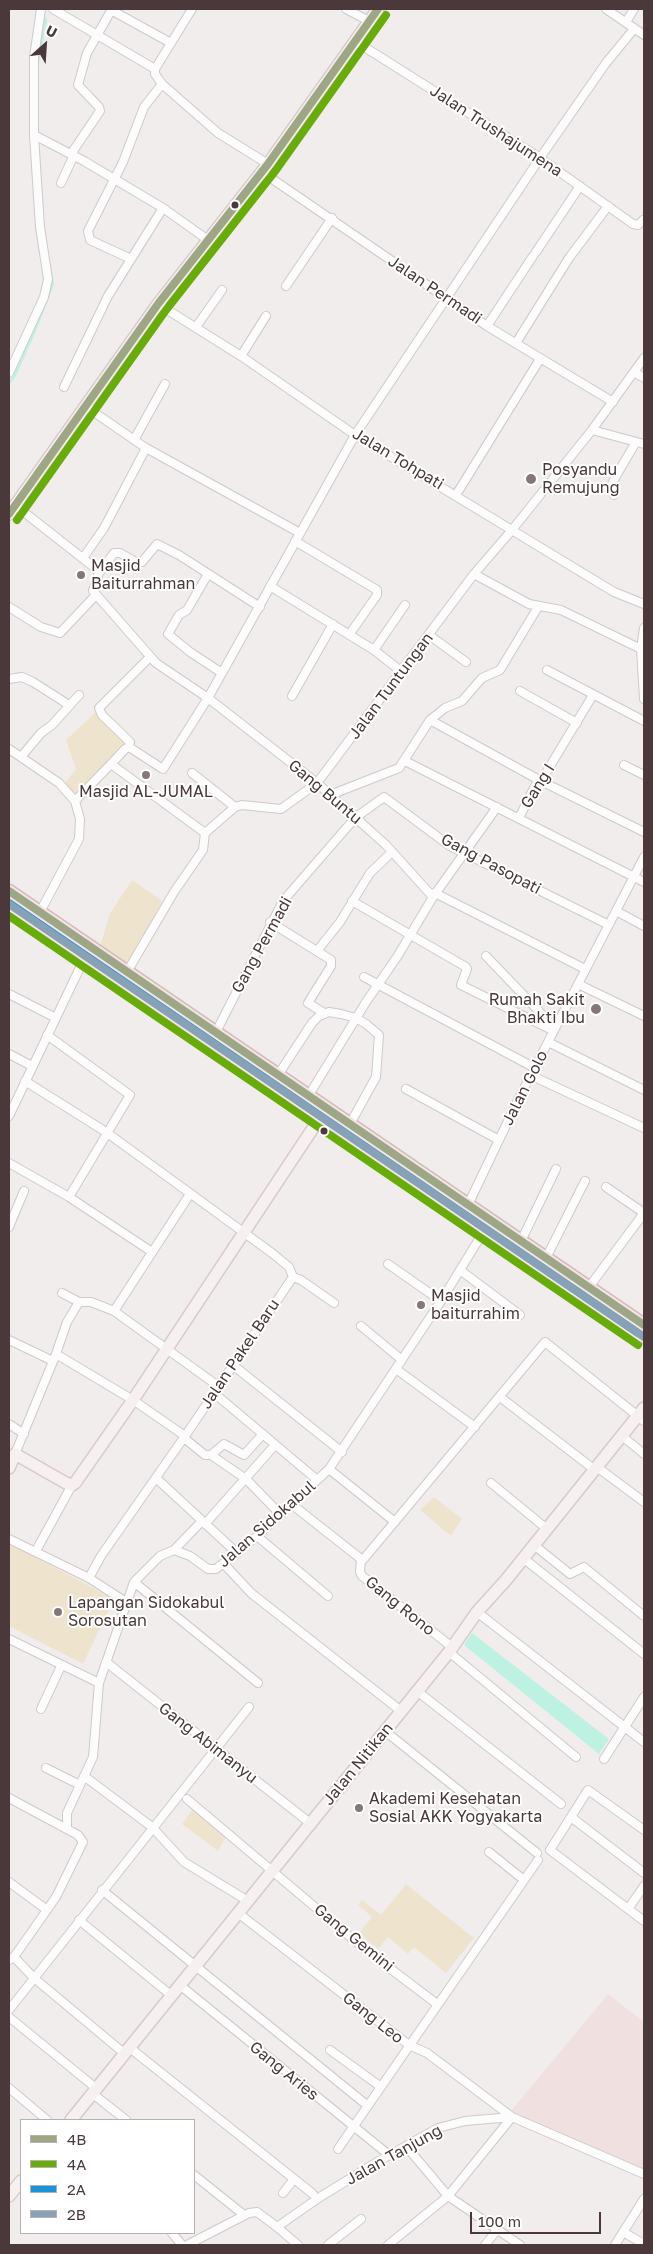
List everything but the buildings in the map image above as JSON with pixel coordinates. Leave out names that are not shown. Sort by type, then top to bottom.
[{"type":"main road","points":[[9,891],[40,912],[88,951],[488,1224],[644,1336]]},
{"type":"main road","points":[[9,904],[127,972],[309,1095],[324,1112],[350,1124],[466,1209]]},
{"type":"main road","points":[[488,1224],[521,1240],[644,1325]]},
{"type":"street","points":[[9,373],[44,297],[48,279],[40,227],[34,135],[34,58],[41,9]]},
{"type":"street","points":[[54,9],[155,68]]},
{"type":"street","points":[[61,183],[72,155],[100,111],[99,106],[78,85],[85,60],[97,33],[112,9],[171,43]]},
{"type":"street","points":[[131,259],[88,238],[88,231],[112,178],[123,162],[144,107],[162,84],[155,74],[155,68],[192,9]]},
{"type":"street","points":[[346,9],[369,21]]},
{"type":"street","points":[[99,573],[83,558],[12,510],[158,304],[265,168],[378,9]]},
{"type":"street","points":[[606,9],[644,35]]},
{"type":"street","points":[[626,22],[634,9]]},
{"type":"street","points":[[129,747],[163,769],[208,698],[355,434],[540,158],[606,63],[634,29]]},
{"type":"street","name":"Jalan Trushajumena","points":[[355,41],[540,158],[635,224],[640,224],[644,219]]},
{"type":"street","name":"Jalan Permadi","points":[[162,84],[218,134],[332,218],[487,326],[613,402]]},
{"type":"street","points":[[34,135],[163,208],[208,240]]},
{"type":"street","points":[[487,326],[580,186]]},
{"type":"street","points":[[516,344],[564,265],[608,206]]},
{"type":"street","points":[[64,386],[100,312],[163,208]]},
{"type":"street","points":[[286,286],[332,218]]},
{"type":"street","points":[[196,327],[222,290]]},
{"type":"street","name":"Jalan Tohpati","points":[[158,304],[241,356],[355,434],[614,592],[644,604]]},
{"type":"street","points":[[241,356],[266,316]]},
{"type":"street","points":[[456,495],[540,358]]},
{"type":"street","name":"Jalan Tuntungan","points":[[235,807],[242,805],[282,809],[317,783],[474,574],[512,530],[592,430],[644,358]]},
{"type":"street","points":[[634,372],[644,378]]},
{"type":"street","points":[[134,440],[165,384]]},
{"type":"street","points":[[85,406],[146,448],[300,533]]},
{"type":"street","points":[[592,430],[640,443],[616,476],[612,484],[614,495]]},
{"type":"street","points":[[83,558],[104,528],[146,448]]},
{"type":"street","points":[[295,541],[377,590],[376,595],[349,634]]},
{"type":"street","points":[[9,607],[41,627],[60,633],[96,595],[93,588],[99,573],[114,553],[120,553],[136,562],[142,562],[157,544],[165,546],[260,607]]},
{"type":"street","points":[[208,574],[187,610],[179,615],[168,634],[190,652],[222,673]]},
{"type":"street","points":[[474,574],[538,607],[561,610],[641,649]]},
{"type":"street","points":[[270,586],[374,650],[402,672]]},
{"type":"street","name":"Gang Buntu","points":[[96,595],[150,657],[208,698],[317,783],[355,818],[370,829],[434,895]]},
{"type":"street","points":[[374,650],[405,605]]},
{"type":"street","points":[[330,795],[395,771],[430,720],[445,708],[462,700],[482,678],[500,670],[538,607]]},
{"type":"street","points":[[292,696],[333,624]]},
{"type":"street","points":[[644,628],[641,649],[644,700]]},
{"type":"street","points":[[430,635],[466,662]]},
{"type":"street","points":[[75,800],[129,747],[130,742],[102,715],[99,708],[150,657]]},
{"type":"street","points":[[547,670],[644,721]]},
{"type":"street","points":[[9,679],[22,677],[34,682],[69,705]]},
{"type":"street","points":[[520,691],[577,723]]},
{"type":"street","points":[[21,757],[79,695]]},
{"type":"street","name":"Gang I","points":[[594,695],[541,782],[536,784],[519,818],[644,882]]},
{"type":"street","points":[[430,720],[541,782],[644,832]]},
{"type":"street","points":[[9,749],[46,772],[75,800],[81,828],[79,839],[40,912]]},
{"type":"street","points":[[404,760],[519,818]]},
{"type":"street","points":[[111,764],[205,833]]},
{"type":"street","points":[[624,765],[644,776]]},
{"type":"street","points":[[127,972],[174,892],[203,850],[205,833],[235,807],[192,773]]},
{"type":"street","name":"Gang Pasopati","points":[[355,818],[384,797],[450,846],[609,925]]},
{"type":"street","points":[[309,1095],[462,852],[497,807]]},
{"type":"street","name":"Gang Permadi","points":[[216,1032],[270,922],[283,901],[355,818]]},
{"type":"street","points":[[317,952],[370,873],[392,852]]},
{"type":"street","name":"Jalan Golo","points":[[466,1209],[530,1075],[644,857]]},
{"type":"street","points":[[434,895],[585,969]]},
{"type":"street","points":[[352,901],[467,969],[460,985],[554,1029]]},
{"type":"street","points":[[616,911],[644,926]]},
{"type":"street","points":[[270,922],[332,962],[308,1003],[324,1013],[336,1013],[356,1018],[378,1033],[379,1051],[376,1077],[350,1124]]},
{"type":"street","points":[[9,1116],[88,951]]},
{"type":"street","points":[[486,956],[554,1029]]},
{"type":"street","points":[[364,977],[535,1068]]},
{"type":"street","points":[[578,984],[644,1016]]},
{"type":"street","points":[[9,994],[56,1018]]},
{"type":"street","points":[[278,1075],[312,1023],[324,1013]]},
{"type":"street","points":[[47,1035],[130,1095],[106,1132],[69,1197]]},
{"type":"street","points":[[548,1042],[644,1090]]},
{"type":"street","points":[[9,1054],[32,1066]]},
{"type":"street","points":[[530,1075],[644,1128]]},
{"type":"street","points":[[25,1081],[106,1132],[289,1267],[293,1277],[301,1280],[334,1303]]},
{"type":"street","points":[[406,1089],[499,1140]]},
{"type":"street","points":[[38,1547],[72,1485],[133,1400],[324,1112]]},
{"type":"street","points":[[9,1163],[69,1197],[152,1252]]},
{"type":"street","points":[[521,1240],[556,1168]]},
{"type":"street","points":[[546,1258],[585,1181]]},
{"type":"street","points":[[589,1287],[644,1213],[606,1187]]},
{"type":"street","points":[[9,1227],[24,1191]]},
{"type":"street","points":[[114,1311],[190,1194]]},
{"type":"street","name":"Jalan Sidokabul","points":[[174,1550],[190,1556],[208,1569],[216,1569],[257,1536],[329,1469],[441,1302],[488,1224]]},
{"type":"street","points":[[388,1264],[441,1302]]},
{"type":"street","points":[[460,1270],[520,1316]]},
{"type":"street","name":"Jalan Pakel Baru","points":[[89,1578],[293,1277]]},
{"type":"street","points":[[62,1292],[79,1302],[91,1302],[114,1311],[166,1348],[216,1390],[316,1480]]},
{"type":"street","points":[[9,1468],[55,1357],[67,1322],[79,1302]]},
{"type":"street","points":[[361,1326],[402,1360]]},
{"type":"street","points":[[9,1340],[55,1357],[133,1400],[206,1455],[211,1455],[246,1479],[280,1514]]},
{"type":"street","points":[[362,1561],[545,1342],[642,1415]]},
{"type":"street","points":[[234,1366],[342,1452]]},
{"type":"street","points":[[396,1369],[475,1428]]},
{"type":"street","points":[[500,1397],[644,1502]]},
{"type":"street","name":"Jalan Nitikan","points":[[72,2119],[450,1650],[477,1612],[622,1436],[642,1415]]},
{"type":"street","points":[[9,1424],[24,1434]]},
{"type":"street","points":[[211,1455],[224,1444],[244,1455],[263,1434]]},
{"type":"street","points":[[622,1436],[644,1454]]},
{"type":"street","points":[[67,1829],[67,1813],[93,1756],[100,1683],[134,1582],[160,1556],[174,1550],[204,1522],[246,1479],[275,1445]]},
{"type":"street","points":[[15,1454],[72,1485]]},
{"type":"street","points":[[329,1469],[395,1522]]},
{"type":"street","points":[[156,1478],[237,1553]]},
{"type":"street","points":[[491,1484],[547,1529]]},
{"type":"street","name":"Gang Rono","points":[[290,1504],[362,1561],[360,1571],[362,1576],[450,1650]]},
{"type":"street","points":[[257,1536],[328,1596]]},
{"type":"street","points":[[9,1539],[89,1578],[126,1602]]},
{"type":"street","points":[[534,1545],[570,1574],[584,1567],[644,1616]]},
{"type":"street","points":[[523,1558],[644,1654]]},
{"type":"street","points":[[224,1564],[251,1593],[401,1711]]},
{"type":"street","points":[[134,1582],[258,1684]]},
{"type":"street","points":[[477,1612],[644,1742]]},
{"type":"street","points":[[9,1639],[61,1666],[100,1683]]},
{"type":"street","points":[[450,1650],[576,1757]]},
{"type":"street","name":"Gang Abimanyu","points":[[106,1662],[310,1823]]},
{"type":"street","points":[[41,1709],[61,1666]]},
{"type":"street","points":[[417,1691],[561,1804]]},
{"type":"street","points":[[604,1759],[644,1697]]},
{"type":"street","points":[[9,2010],[102,1890],[249,1707]]},
{"type":"street","points":[[338,2149],[524,1880],[537,1857],[385,1731]]},
{"type":"street","points":[[46,1768],[80,1786]]},
{"type":"street","points":[[84,1776],[152,1827],[184,1862],[248,1901]]},
{"type":"street","points":[[644,1830],[588,1790],[550,1850],[644,1921]]},
{"type":"street","points":[[9,1798],[32,1813],[67,1829],[81,1838],[83,1846],[47,1910],[12,1959],[127,2051],[313,2194]]},
{"type":"street","name":"Gang Gemini","points":[[187,1799],[367,1951],[437,2004]]},
{"type":"street","points":[[571,1817],[644,1873]]},
{"type":"street","points":[[489,1852],[524,1880]]},
{"type":"street","points":[[9,1882],[47,1910]]},
{"type":"street","points":[[628,1909],[644,1886]]},
{"type":"street","points":[[102,1890],[368,2106]]},
{"type":"street","name":"Gang Leo","points":[[238,1913],[409,2045],[427,2052],[512,2117]]},
{"type":"street","points":[[79,1920],[172,1996]]},
{"type":"street","name":"Gang Aries","points":[[180,1986],[389,2155]]},
{"type":"street","points":[[9,2017],[125,2119]]},
{"type":"street","points":[[330,2050],[381,2087]]},
{"type":"street","points":[[9,2088],[46,2119]]},
{"type":"street","points":[[388,2245],[448,2196],[512,2117],[644,2174]]},
{"type":"street","name":"Jalan Tanjung","points":[[277,2227],[320,2197],[438,2128],[452,2124],[512,2117]]},
{"type":"street","points":[[406,2146],[448,2196],[520,2245]]},
{"type":"street","points":[[195,2176],[244,2215]]},
{"type":"street","points":[[283,2193],[294,2178]]},
{"type":"street","points":[[9,2196],[20,2182]]},
{"type":"street","points":[[615,2245],[644,2199]]},
{"type":"street","points":[[187,2245],[244,2215],[257,2212],[298,2245]]},
{"type":"street","points":[[328,2245],[361,2219]]},
{"type":"street","points":[[485,2245],[497,2230]]},
{"type":"street","points":[[623,2232],[644,2244]]},
{"type":"street","points":[[173,2234],[182,2245]]},
{"type":"shaded area","points":[[96,712],[127,742],[76,796],[63,785],[76,769],[66,740]]},
{"type":"shaded area","points":[[132,880],[162,901],[126,968],[99,950],[110,913]]},
{"type":"shaded area","points":[[434,1497],[462,1519],[451,1536],[420,1510]]},
{"type":"shaded area","name":"Lapangan Sidokabul Sorosutan","points":[[9,1543],[114,1599],[83,1664],[9,1626]]},
{"type":"shaded area","points":[[472,1633],[609,1739],[599,1754],[464,1645]]},
{"type":"shaded area","points":[[193,1809],[227,1835],[218,1851],[182,1824]]},
{"type":"shaded area","points":[[406,1884],[474,1938],[446,1973],[414,1947],[408,1954],[388,1937],[378,1949],[359,1933],[372,1917],[358,1905],[362,1900],[381,1915]]},
{"type":"shaded area","points":[[608,1994],[644,2022],[644,2171],[507,2116]]},
{"type":"waterway","points":[[37,67],[46,19]]},
{"type":"waterway","points":[[9,383],[14,377],[34,333],[53,284],[50,268]]},
{"type":"transit line","name":"4B","points":[[9,514],[158,304],[268,164],[378,9]]},
{"type":"transit line","name":"4A","points":[[17,520],[166,310],[276,170],[386,15]]},
{"type":"transit line","name":"4B","points":[[9,891],[644,1325]]},
{"type":"transit line","name":"2A","points":[[9,903],[638,1333]]},
{"type":"transit line","name":"2B","points":[[9,904],[644,1337]]},
{"type":"transit line","name":"4A","points":[[9,916],[638,1345]]},
{"type":"place","name":"Posyandu Remujung","points":[[531,479]]},
{"type":"place","name":"Masjid Baiturrahman","points":[[81,575]]},
{"type":"place","name":"Masjid AL-JUMAL","points":[[146,775]]},
{"type":"place","name":"Rumah Sakit Bhakti Ibu","points":[[596,1009]]},
{"type":"place","name":"Masjid baiturrahim","points":[[421,1305]]},
{"type":"place","name":"Lapangan Sidokabul Sorosutan","points":[[58,1612]]},
{"type":"place","name":"Akademi Kesehatan Sosial AKK Yogyakarta","points":[[359,1808]]}]
